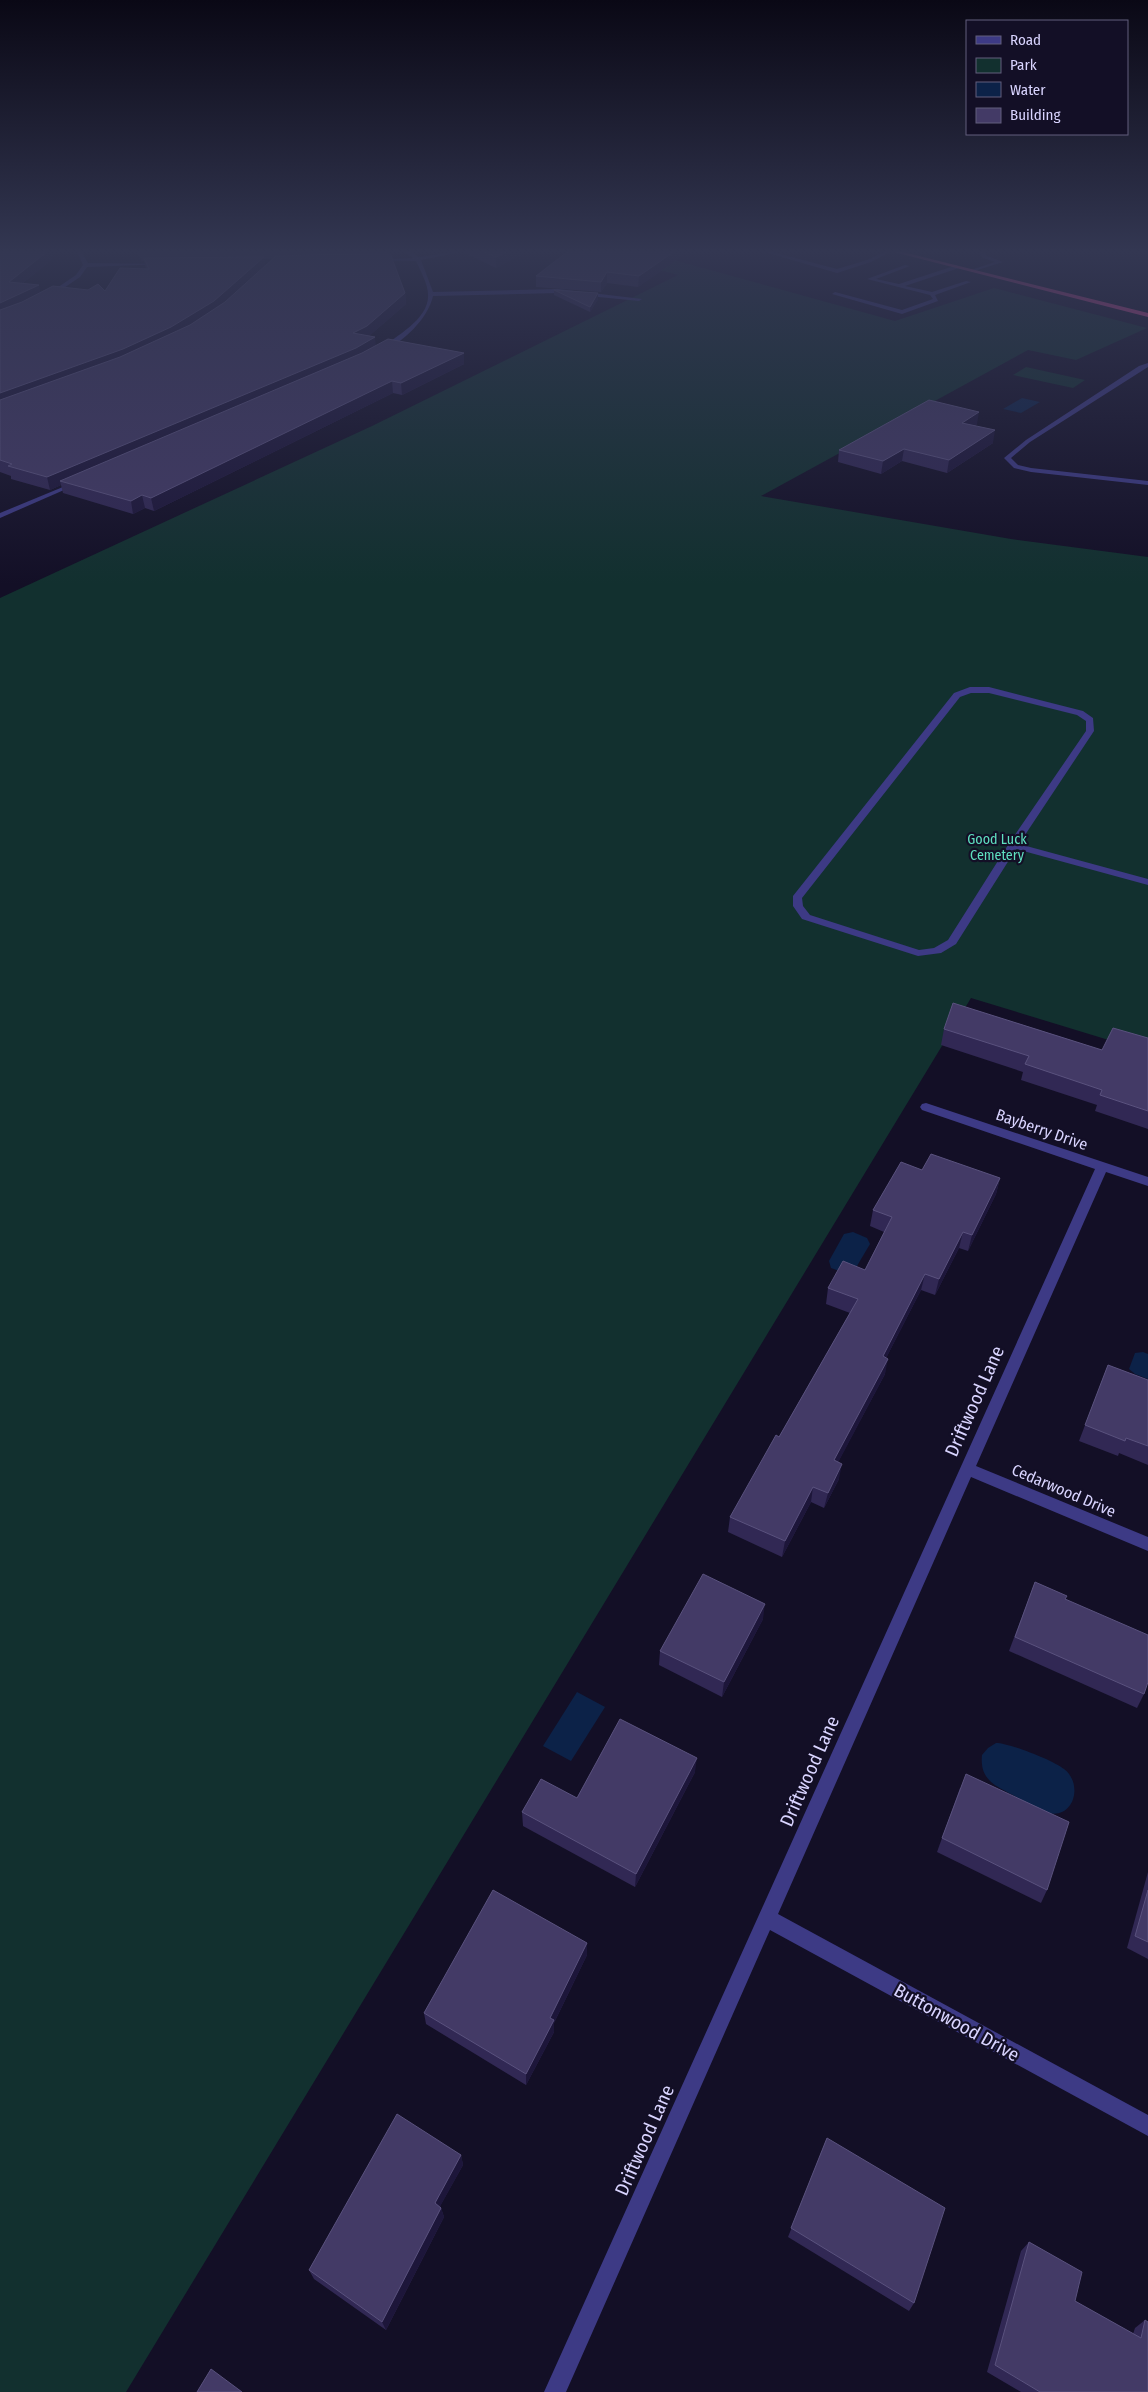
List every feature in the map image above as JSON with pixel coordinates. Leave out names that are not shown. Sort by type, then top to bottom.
[{"type":"street","points":[[1148,365],[1085,403],[1028,441],[1007,458],[1016,467],[1031,470],[1148,483]]},
{"type":"street","points":[[0,516],[86,479]]},
{"type":"street","points":[[0,506],[13,510]]},
{"type":"street","points":[[970,690],[988,690],[1080,713],[1090,720],[1090,730],[1013,845],[952,942],[937,952],[918,953],[806,918],[798,906],[797,898],[957,695],[970,690]]},
{"type":"street","points":[[1013,845],[1148,882]]},
{"type":"street","name":"Bayberry Drive","points":[[926,1107],[1148,1182]]},
{"type":"street","name":"Driftwood Lane","points":[[555,2392],[1102,1167]]},
{"type":"street","name":"Cedarwood Drive","points":[[966,1468],[1148,1544]]},
{"type":"street","name":"Buttonwood Drive","points":[[766,1918],[1148,2126]]},
{"type":"green space","name":"Good Luck Cemetery","points":[[504,361],[1009,361],[761,496],[1011,539],[1148,557],[1148,1052],[971,998],[126,2392],[0,2392],[0,598],[372,426]]},
{"type":"green space","points":[[1026,367],[1085,380],[1073,388],[1013,375]]},
{"type":"water","points":[[1022,398],[1040,402],[1021,413],[1003,409]]},
{"type":"water","points":[[853,1232],[867,1238],[870,1244],[854,1271],[845,1273],[831,1268],[829,1261],[844,1234]]},
{"type":"water","points":[[1143,1352],[1148,1354],[1148,1379],[1135,1374],[1129,1369],[1135,1353]]},
{"type":"water","points":[[577,1692],[605,1707],[571,1761],[543,1746]]},
{"type":"water","points":[[996,1743],[1031,1753],[1051,1761],[1064,1769],[1070,1775],[1074,1791],[1070,1805],[1065,1811],[1048,1813],[1033,1807],[991,1782],[983,1768],[982,1755]]},
{"type":"building","points":[[0,361],[90,361],[0,393]]},
{"type":"building","points":[[110,361],[326,361],[47,477],[8,466],[12,464],[0,460],[0,400]]},
{"type":"building","points":[[344,361],[448,361],[401,383],[392,381],[151,498],[142,495],[131,501],[60,481]]},
{"type":"building","points":[[929,400],[979,412],[962,423],[995,430],[949,460],[904,449],[883,461],[839,450]]},
{"type":"building","points":[[953,1003],[1102,1050],[1113,1028],[1148,1038],[1148,1111],[1100,1095],[1102,1090],[1025,1064],[1029,1056],[944,1029]]},
{"type":"building","points":[[931,1154],[1000,1178],[972,1235],[963,1232],[939,1279],[925,1274],[883,1356],[888,1359],[834,1460],[842,1464],[828,1493],[813,1487],[785,1541],[730,1517],[776,1435],[779,1437],[858,1299],[828,1288],[843,1261],[865,1270],[892,1217],[873,1210],[901,1162],[922,1170]]},
{"type":"building","points":[[1108,1365],[1148,1380],[1148,1446],[1126,1438],[1125,1441],[1085,1425]]},
{"type":"building","points":[[703,1574],[765,1604],[724,1682],[660,1651]]},
{"type":"building","points":[[1035,1582],[1067,1596],[1065,1599],[1148,1635],[1148,1682],[1144,1694],[1015,1637]]},
{"type":"building","points":[[620,1719],[697,1758],[636,1874],[522,1812],[541,1779],[577,1798]]},
{"type":"building","points":[[966,1774],[1069,1822],[1047,1890],[942,1838]]},
{"type":"building","points":[[493,1890],[587,1943],[550,2018],[554,2020],[526,2074],[424,2013]]},
{"type":"building","points":[[1148,1890],[1148,1942],[1135,1936]]},
{"type":"building","points":[[397,2114],[461,2155],[435,2203],[441,2208],[382,2322],[309,2270]]},
{"type":"building","points":[[827,2138],[945,2208],[914,2303],[791,2228]]},
{"type":"building","points":[[1029,2242],[1082,2272],[1075,2301],[1141,2338],[1145,2320],[1148,2322],[1148,2392],[1040,2392],[995,2365]]},
{"type":"building","points":[[211,2369],[242,2392],[197,2392]]}]
